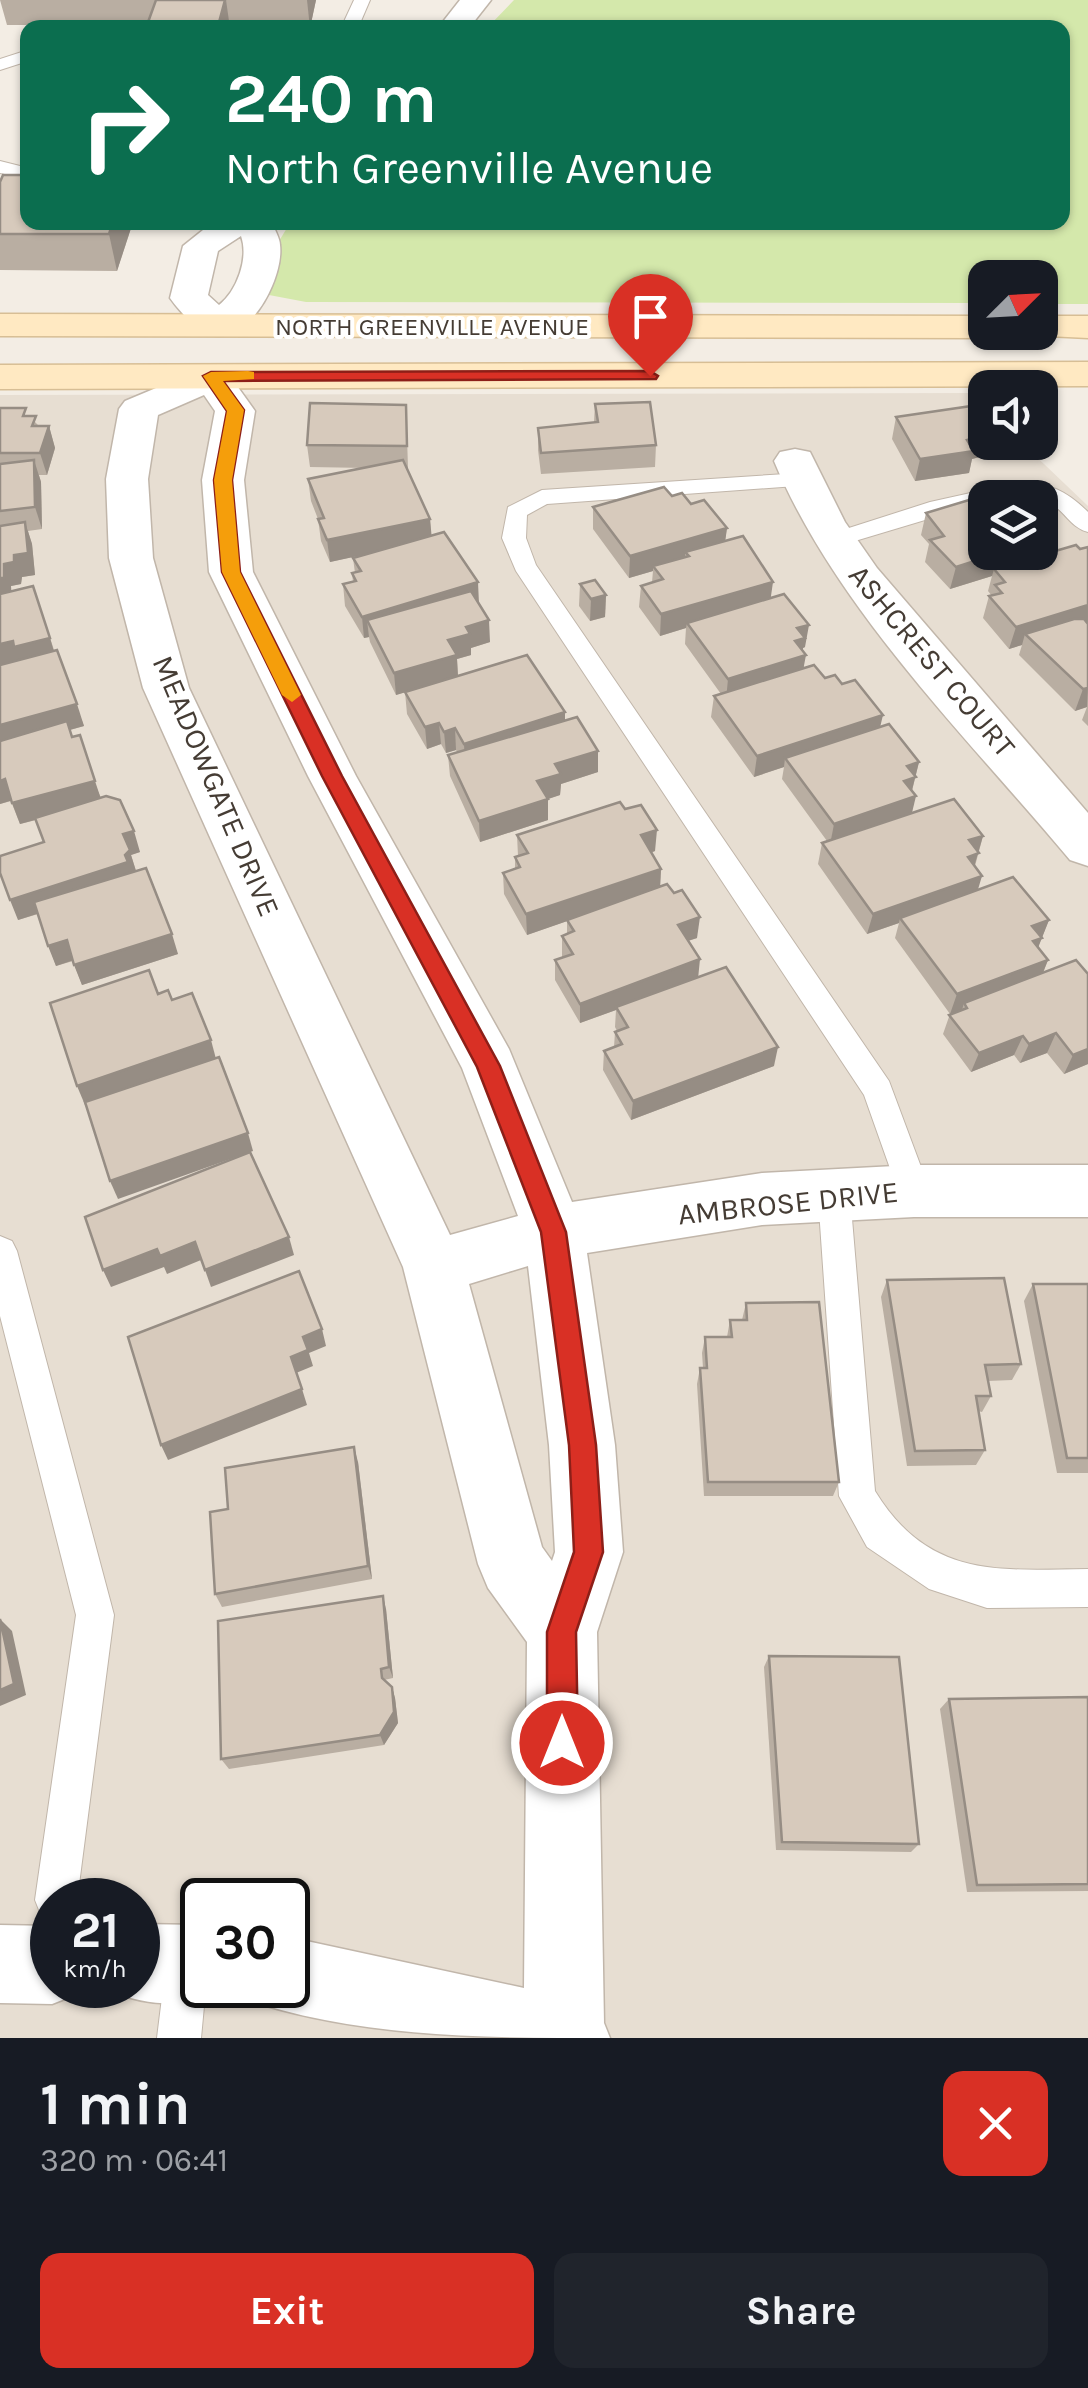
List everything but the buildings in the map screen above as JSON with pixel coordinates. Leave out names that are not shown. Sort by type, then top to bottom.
[{"type":"main road","name":"NORTH GREENVILLE AVENUE","points":[[0,325],[215,351],[1088,374]]},
{"type":"main road","points":[[1058,327],[1088,327]]},
{"type":"main road","name":"NORTH GREENVILLE AVENUE","points":[[0,376],[215,351],[968,328]]},
{"type":"street","points":[[460,20],[476,0]]},
{"type":"street","points":[[226,230],[201,246],[188,298],[215,351],[235,410],[223,480],[231,572],[332,776],[488,1066],[554,1232],[582,1445],[588,1552],[562,1632],[566,2038],[310,1981]]},
{"type":"street","points":[[215,351],[251,298],[263,246],[257,230]]},
{"type":"street","name":"MEADOWGATE DRIVE","points":[[215,351],[140,409],[127,479],[130,558],[166,688],[434,1266],[512,1564],[562,1632]]},
{"type":"street","name":"ASHCREST COURT","points":[[799,471],[810,502],[895,622],[1088,847]]},
{"type":"street","name":"AMBROSE DRIVE","points":[[434,1266],[554,1232],[762,1199],[914,1190],[1088,1191]]},
{"type":"lane","points":[[799,471],[542,497],[516,512],[514,538],[524,566],[878,1090],[914,1190]]},
{"type":"lane","points":[[835,540],[1002,490],[1037,489],[1060,497],[1088,525]]},
{"type":"lane","points":[[834,1195],[856,1496],[880,1534],[942,1576],[986,1589],[1088,1588]]},
{"type":"lane","points":[[0,1252],[95,1615],[53,1878]]},
{"type":"lane","points":[[176,1963],[179,2038]]},
{"type":"shaded area","points":[[968,393],[968,460],[1040,460],[1088,506],[1088,2038],[0,2038],[0,395]]},
{"type":"green space","points":[[514,0],[1088,0],[1088,304],[1058,304],[1058,260],[968,260],[968,303],[306,302],[269,295],[276,246],[286,230],[1070,230],[1070,20],[495,20]]},
{"type":"slow traffic","points":[[248,376],[211,376],[235,410],[223,480],[231,572],[292,695]]},
{"type":"route","points":[[562,1743],[562,1632],[588,1552],[582,1445],[554,1232],[488,1066],[332,776],[231,572],[223,480],[235,410],[211,376],[650,376]]}]
